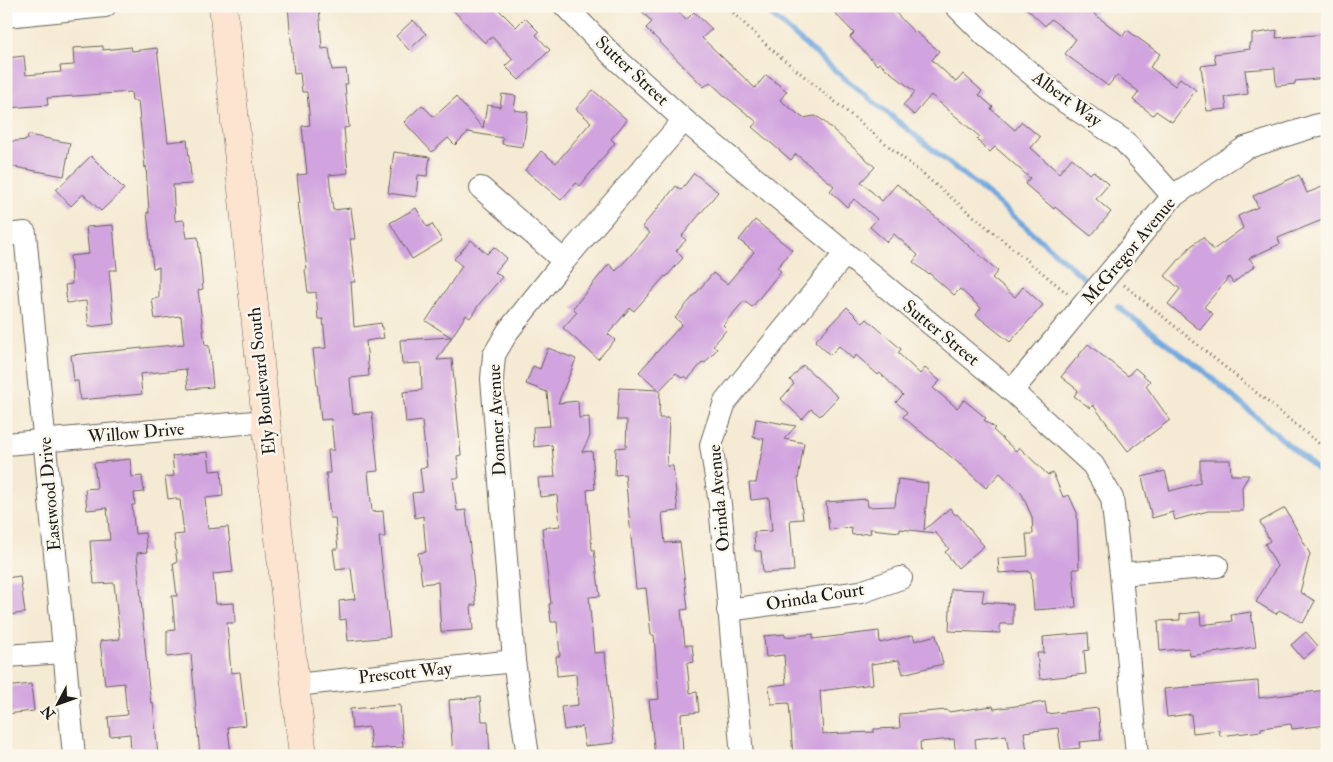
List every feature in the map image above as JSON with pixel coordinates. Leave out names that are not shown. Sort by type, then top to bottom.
[{"type":"main road","name":"Ely Boulevard South","points":[[224,6],[266,421],[303,756]]},
{"type":"street","points":[[6,16],[105,6]]},
{"type":"street","name":"Sutter Street","points":[[565,6],[612,55],[684,120],[1012,391],[1093,465],[1112,498],[1121,574],[1137,756]]},
{"type":"street","name":"Albert Way","points":[[956,6],[986,36],[1064,101],[1123,140],[1173,196]]},
{"type":"street","name":"Donner Avenue","points":[[528,756],[514,661],[492,379],[494,355],[508,332],[564,261],[684,120]]},
{"type":"street","name":"McGregor Avenue","points":[[1012,391],[1173,196],[1245,148],[1318,125],[1327,124]]},
{"type":"street","points":[[481,188],[564,261]]},
{"type":"street","name":"Eastwood Drive","points":[[16,234],[45,441],[74,756]]},
{"type":"street","name":"Orinda Avenue","points":[[742,756],[720,504],[712,445],[725,402],[845,254]]},
{"type":"street","name":"Willow Drive","points":[[6,444],[266,421]]},
{"type":"street","points":[[1121,574],[1217,566]]},
{"type":"street","name":"Orinda Court","points":[[728,610],[861,592],[901,578]]},
{"type":"street","points":[[6,656],[64,652]]},
{"type":"street","name":"Prescott Way","points":[[296,685],[514,661]]},
{"type":"path","points":[[726,6],[771,50],[1069,294]]},
{"type":"path","points":[[1124,285],[1327,450]]},
{"type":"building","points":[[288,6],[319,6],[322,49],[329,48],[332,70],[346,69],[348,84],[345,84],[349,127],[344,128],[348,173],[329,175],[333,210],[351,208],[355,239],[350,239],[355,282],[351,282],[354,327],[381,323],[384,338],[366,341],[369,376],[350,378],[353,414],[372,412],[378,471],[368,472],[372,512],[383,511],[385,537],[379,537],[390,637],[348,641],[346,619],[340,620],[339,601],[355,599],[351,568],[336,570],[333,549],[338,549],[335,518],[330,518],[326,473],[330,473],[328,450],[334,450],[331,419],[321,420],[313,349],[326,348],[323,319],[318,319],[316,292],[308,293],[305,270],[307,269],[298,203],[300,203],[297,175],[307,174],[302,126],[310,125],[307,92],[302,92],[300,73],[294,74]]},
{"type":"building","points":[[449,6],[495,6],[516,27],[525,18],[539,32],[536,35],[550,50],[519,80],[505,66],[513,59],[492,37],[485,43]]},
{"type":"building","points":[[637,6],[673,6],[686,20],[694,12],[712,29],[702,38],[755,88],[766,75],[787,91],[780,100],[803,118],[815,116],[821,119],[875,167],[861,182],[882,201],[897,184],[998,271],[992,278],[1015,297],[1023,287],[1043,305],[1010,342],[976,315],[981,308],[960,289],[954,295],[913,262],[918,255],[894,234],[887,242],[870,227],[877,219],[854,199],[847,207],[830,191],[834,186],[796,154],[791,160],[752,127],[757,122],[710,82],[704,87],[646,28],[652,22]]},
{"type":"building","points":[[828,6],[889,6],[915,33],[939,51],[932,60],[956,82],[963,74],[982,91],[979,95],[993,107],[991,109],[1015,130],[1022,122],[1040,137],[1031,148],[1059,173],[1072,158],[1090,174],[1093,171],[1109,184],[1096,199],[1111,212],[1091,236],[1055,207],[1054,209],[1025,184],[1030,178],[995,147],[990,152],[977,140],[980,137],[931,95],[914,115],[903,105],[915,92],[879,63],[877,65],[850,37],[854,33]]},
{"type":"building","points":[[1024,6],[1100,6],[1094,14],[1123,36],[1127,30],[1160,54],[1150,67],[1175,86],[1180,78],[1196,90],[1172,122],[1156,111],[1153,115],[1133,100],[1139,92],[1117,75],[1108,86],[1065,54],[1076,39],[1051,19],[1045,26]]},
{"type":"building","points":[[413,20],[426,34],[409,50],[396,36]]},
{"type":"building","points":[[1277,30],[1276,38],[1327,34],[1327,78],[1295,81],[1295,84],[1276,86],[1275,68],[1245,70],[1248,94],[1225,97],[1227,109],[1207,111],[1201,66],[1216,64],[1214,54],[1250,49],[1249,43],[1252,43],[1252,34]]},
{"type":"building","points":[[103,46],[103,50],[131,47],[132,51],[157,48],[168,142],[187,140],[192,184],[173,185],[175,221],[184,220],[187,238],[198,237],[203,289],[198,290],[205,345],[209,346],[213,387],[188,389],[186,369],[140,374],[142,394],[80,400],[78,381],[74,381],[71,355],[184,344],[181,316],[155,319],[152,299],[159,298],[159,267],[153,268],[147,212],[149,213],[146,166],[145,168],[138,101],[132,101],[131,92],[47,98],[48,105],[8,108],[6,58],[24,56],[26,75],[61,72],[60,66],[74,65],[73,48]]},
{"type":"building","points":[[593,90],[627,120],[611,139],[615,143],[580,186],[576,183],[561,200],[525,170],[541,151],[556,163],[591,122],[576,109]]},
{"type":"building","points":[[502,94],[516,96],[514,110],[528,112],[523,147],[502,144],[503,138],[468,132],[455,145],[448,138],[432,152],[404,122],[422,105],[434,117],[456,97],[483,128],[487,105],[500,107]]},
{"type":"building","points":[[28,135],[70,143],[64,176],[14,167],[6,168],[6,142],[27,140]]},
{"type":"building","points":[[394,152],[430,157],[427,176],[418,175],[416,197],[388,193]]},
{"type":"building","points":[[91,156],[124,189],[101,211],[83,194],[71,206],[56,190]]},
{"type":"building","points":[[694,173],[718,192],[682,236],[686,240],[676,251],[683,258],[634,311],[630,308],[608,334],[615,340],[598,359],[563,328],[577,312],[573,308],[609,264],[616,271],[628,258],[650,233],[642,227],[676,186],[681,190]]},
{"type":"building","points":[[1299,175],[1307,193],[1327,185],[1327,218],[1278,238],[1280,244],[1249,258],[1255,266],[1233,283],[1229,277],[1204,307],[1213,314],[1200,330],[1168,304],[1180,289],[1165,276],[1190,247],[1203,237],[1213,250],[1243,228],[1238,216],[1258,207],[1253,196]]},
{"type":"building","points":[[416,208],[427,227],[432,224],[442,241],[412,259],[390,223]]},
{"type":"building","points":[[755,220],[792,250],[777,268],[781,271],[752,307],[744,301],[723,325],[727,329],[713,346],[717,349],[705,363],[703,362],[688,379],[685,376],[682,378],[676,373],[660,390],[659,418],[669,418],[667,466],[673,466],[678,511],[662,513],[665,543],[680,542],[688,609],[681,610],[685,645],[692,645],[694,662],[687,663],[690,693],[697,692],[699,712],[681,714],[683,756],[655,756],[649,700],[659,699],[654,635],[651,635],[646,588],[636,589],[625,474],[615,475],[616,448],[626,447],[627,420],[617,420],[619,388],[659,390],[639,372],[682,324],[675,318],[713,273],[727,284],[754,252],[739,240]]},
{"type":"building","points":[[113,225],[117,270],[109,270],[114,324],[89,327],[86,301],[67,303],[65,285],[72,284],[70,256],[89,254],[86,227]]},
{"type":"building","points":[[471,240],[487,254],[494,247],[507,258],[495,272],[502,277],[470,318],[466,315],[437,360],[452,359],[461,455],[457,456],[459,478],[453,478],[457,511],[466,510],[476,605],[471,605],[473,630],[441,632],[438,582],[422,584],[418,553],[426,552],[423,516],[415,518],[412,493],[423,492],[420,468],[427,467],[422,421],[406,423],[403,392],[422,390],[421,363],[402,364],[400,340],[451,337],[426,321],[462,266],[454,259]]},
{"type":"building","points":[[847,307],[863,323],[867,319],[901,349],[898,353],[920,374],[925,368],[940,381],[933,388],[957,408],[964,400],[986,418],[984,420],[995,428],[993,430],[1016,451],[1019,447],[1048,475],[1053,473],[1063,497],[1069,495],[1077,513],[1079,569],[1073,569],[1076,607],[1034,610],[1031,573],[1029,571],[999,573],[998,558],[1028,556],[1026,534],[1033,534],[1032,517],[1022,494],[1000,473],[986,488],[903,417],[907,412],[896,402],[903,395],[880,373],[878,375],[856,355],[853,359],[839,346],[830,355],[815,341]]},
{"type":"building","points":[[1088,344],[1128,376],[1135,368],[1150,381],[1146,386],[1170,420],[1128,451],[1093,405],[1090,408],[1074,396],[1078,390],[1061,377]]},
{"type":"building","points":[[548,348],[576,359],[558,403],[578,401],[579,418],[589,417],[590,436],[582,452],[592,451],[595,489],[587,490],[592,550],[594,550],[600,596],[589,597],[594,653],[605,652],[614,743],[585,746],[582,727],[564,730],[561,707],[578,705],[576,674],[557,676],[556,656],[560,656],[557,622],[551,622],[549,604],[551,604],[542,528],[560,526],[557,495],[540,497],[538,478],[555,477],[552,445],[534,447],[533,427],[550,426],[547,392],[526,384],[533,366],[540,369]]},
{"type":"building","points":[[803,365],[838,397],[820,416],[811,409],[802,419],[781,399],[794,384],[790,380]]},
{"type":"building","points":[[756,419],[796,426],[784,439],[804,443],[798,479],[803,519],[790,520],[794,571],[763,573],[761,551],[755,551],[754,532],[772,531],[769,498],[751,500],[749,483],[756,483],[764,439],[753,437]]},
{"type":"building","points":[[208,452],[210,471],[221,470],[223,496],[205,498],[208,529],[228,527],[233,572],[213,574],[216,604],[234,603],[235,623],[227,623],[231,673],[240,672],[246,725],[228,727],[231,756],[200,756],[191,654],[167,657],[167,631],[175,630],[172,596],[177,596],[173,563],[177,563],[174,535],[184,534],[180,500],[176,500],[176,498],[168,499],[165,477],[174,476],[172,456]]},
{"type":"building","points":[[130,459],[132,477],[142,476],[144,492],[134,493],[135,505],[132,505],[135,534],[145,533],[147,552],[137,553],[148,680],[151,703],[153,702],[158,756],[131,756],[130,734],[110,736],[108,717],[127,715],[124,683],[105,685],[100,641],[120,639],[114,583],[94,584],[91,554],[90,541],[110,540],[107,508],[87,510],[85,489],[97,488],[94,463]]},
{"type":"building","points":[[1200,460],[1230,460],[1231,475],[1249,475],[1242,487],[1243,511],[1208,511],[1175,520],[1173,512],[1152,518],[1142,477],[1165,471],[1170,491],[1200,483]]},
{"type":"building","points":[[898,479],[928,483],[924,530],[950,508],[984,546],[958,568],[945,552],[949,549],[936,533],[900,529],[900,532],[870,529],[871,533],[852,535],[851,527],[829,530],[826,502],[867,499],[868,507],[895,506]]},
{"type":"building","points":[[1285,508],[1310,554],[1300,592],[1315,601],[1303,623],[1279,610],[1276,614],[1256,602],[1277,566],[1265,544],[1270,541],[1260,522]]},
{"type":"building","points":[[20,576],[25,613],[6,615],[6,578]]},
{"type":"building","points":[[951,589],[984,590],[982,602],[1013,604],[1013,624],[1000,624],[1000,633],[949,631]]},
{"type":"building","points":[[1200,612],[1201,625],[1232,621],[1231,615],[1251,612],[1256,647],[1190,656],[1189,648],[1160,651],[1158,621],[1180,620],[1180,614]]},
{"type":"building","points":[[879,631],[880,643],[913,635],[915,641],[936,635],[943,664],[903,674],[899,660],[871,664],[873,684],[820,691],[823,734],[874,732],[874,729],[900,728],[899,714],[947,710],[948,712],[993,706],[994,709],[1045,702],[1047,714],[1098,708],[1101,740],[1079,742],[1080,748],[1061,750],[1058,728],[1024,732],[1027,751],[1009,753],[1006,735],[975,739],[977,756],[956,756],[954,739],[920,742],[921,756],[793,756],[789,703],[771,704],[769,686],[786,684],[784,655],[766,657],[764,636],[785,634],[785,637],[813,634],[813,639]]},
{"type":"building","points":[[1306,632],[1318,646],[1303,659],[1291,645]]},
{"type":"building","points":[[1088,633],[1089,650],[1084,651],[1086,674],[1040,679],[1037,653],[1044,653],[1043,637]]},
{"type":"building","points":[[1258,681],[1259,698],[1327,690],[1327,725],[1292,729],[1291,724],[1261,728],[1261,731],[1220,736],[1219,730],[1193,733],[1191,714],[1167,717],[1164,689]]},
{"type":"building","points":[[31,684],[34,711],[6,714],[6,687]]},
{"type":"building","points":[[480,697],[482,721],[488,721],[490,756],[453,756],[449,700]]},
{"type":"building","points":[[400,705],[403,747],[371,749],[369,727],[352,729],[350,709]]},
{"type":"waterway","points":[[761,6],[838,73],[995,200],[1085,279]]},
{"type":"waterway","points":[[1118,307],[1201,369],[1327,478]]}]
